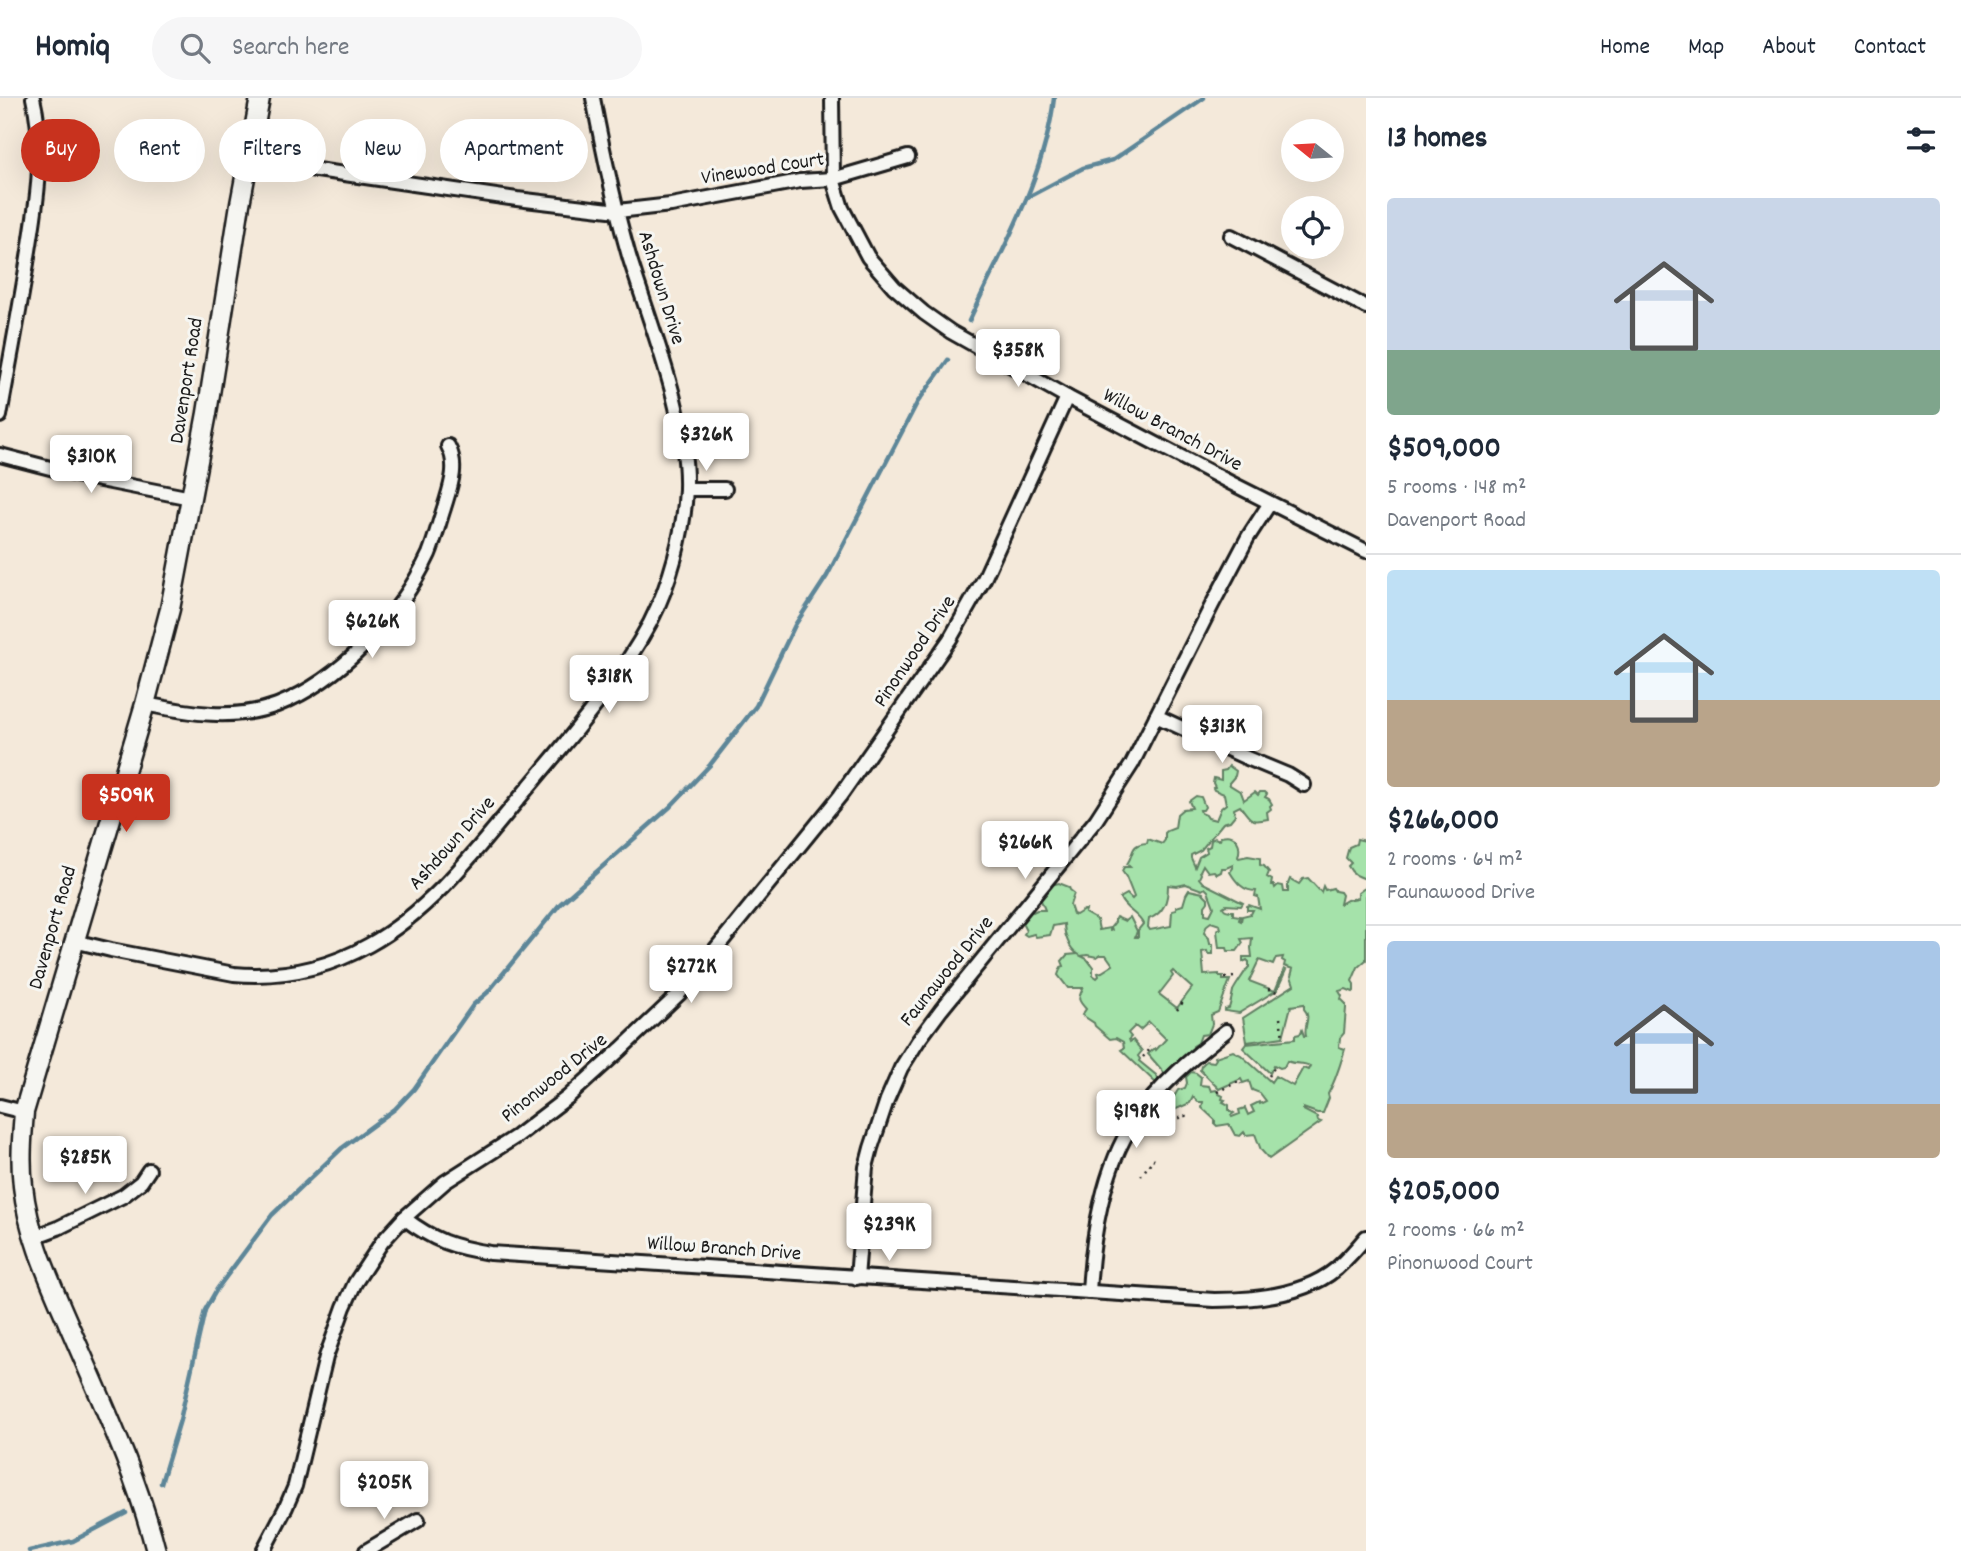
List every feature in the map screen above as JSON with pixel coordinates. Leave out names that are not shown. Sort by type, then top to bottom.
[{"type":"street","points":[[0,416],[23,290],[39,178],[40,144],[33,98]]},
{"type":"street","name":"Davenport Road","points":[[256,119],[260,98]]},
{"type":"street","name":"Ashdown Drive","points":[[74,941],[234,974],[269,975],[304,970],[368,946],[401,925],[432,899],[465,863],[588,715],[627,662],[651,621],[669,576],[678,547],[686,489],[682,441],[671,392],[628,252],[605,162],[593,98]]},
{"type":"street","name":"Willow Branch Drive","points":[[832,98],[833,179],[842,208],[868,257],[894,286],[924,313],[951,332],[1067,397],[1366,551]]},
{"type":"street","name":"Vinewood Court","points":[[326,171],[618,211],[671,205],[800,181],[833,179],[908,157]]},
{"type":"street","name":"Davenport Road","points":[[156,1551],[140,1495],[34,1237],[23,1185],[21,1148],[24,1112],[145,704],[170,609],[207,413],[244,182]]},
{"type":"street","points":[[1231,236],[1366,307]]},
{"type":"street","name":"Pinonwood Drive","points":[[264,1551],[295,1486],[326,1357],[344,1307],[370,1259],[404,1218],[445,1182],[541,1119],[664,1010],[832,806],[970,607],[1067,397]]},
{"type":"street","points":[[145,704],[203,714],[251,712],[300,695],[345,663],[390,616],[414,582],[428,554],[450,486],[454,460],[448,446]]},
{"type":"street","points":[[0,456],[85,477],[191,498]]},
{"type":"street","points":[[686,489],[725,489]]},
{"type":"street","name":"Faunawood Drive","points":[[857,1278],[866,1167],[887,1100],[901,1068],[941,1010],[1096,821],[1132,764],[1212,604],[1248,537],[1270,503]]},
{"type":"street","points":[[1156,716],[1288,775],[1304,785]]},
{"type":"street","points":[[1089,1292],[1098,1215],[1122,1141],[1152,1098],[1226,1031]]},
{"type":"street","points":[[0,1106],[24,1112]]},
{"type":"street","points":[[34,1237],[123,1196],[141,1182],[149,1170]]},
{"type":"street","name":"Willow Branch Drive","points":[[404,1218],[441,1242],[490,1253],[1214,1300],[1239,1300],[1273,1295],[1310,1284],[1335,1269],[1366,1237]]},
{"type":"street","points":[[366,1551],[418,1520]]},
{"type":"path","points":[[1224,978],[1234,977]]},
{"type":"path","points":[[1268,989],[1277,992]]},
{"type":"path","points":[[1177,1010],[1183,1002]]},
{"type":"path","points":[[1280,1018],[1283,1037]]},
{"type":"path","points":[[1143,1056],[1151,1048],[1149,1047]]},
{"type":"path","points":[[1269,1076],[1275,1066]]},
{"type":"path","points":[[1217,1091],[1240,1081],[1241,1084]]},
{"type":"path","points":[[1172,1122],[1185,1115],[1186,1117]]},
{"type":"path","points":[[1141,1176],[1154,1160]]},
{"type":"green space","points":[[1229,766],[1236,771],[1229,783],[1241,792],[1244,800],[1255,792],[1258,795],[1260,792],[1267,794],[1265,797],[1272,804],[1267,812],[1268,819],[1254,820],[1240,806],[1234,809],[1235,815],[1230,821],[1223,823],[1201,850],[1191,855],[1195,867],[1199,857],[1207,852],[1206,848],[1210,846],[1211,840],[1219,840],[1226,835],[1237,840],[1239,858],[1260,858],[1260,865],[1269,872],[1267,877],[1272,880],[1271,885],[1275,888],[1278,885],[1283,886],[1284,892],[1288,892],[1290,879],[1299,884],[1308,878],[1321,892],[1323,886],[1325,890],[1333,888],[1340,892],[1340,904],[1358,898],[1358,893],[1366,887],[1366,960],[1358,967],[1352,981],[1354,991],[1339,991],[1346,1008],[1344,1033],[1339,1047],[1345,1049],[1323,1113],[1303,1108],[1321,1122],[1269,1159],[1261,1150],[1255,1134],[1246,1135],[1244,1132],[1240,1136],[1235,1135],[1229,1124],[1217,1126],[1215,1120],[1202,1108],[1203,1102],[1198,1102],[1193,1097],[1190,1103],[1172,1111],[1165,1107],[1164,1100],[1167,1095],[1175,1095],[1178,1090],[1185,1088],[1186,1077],[1191,1072],[1201,1077],[1200,1085],[1209,1086],[1211,1091],[1216,1090],[1223,1096],[1223,1102],[1229,1105],[1229,1110],[1234,1113],[1232,1117],[1245,1108],[1248,1115],[1254,1112],[1251,1106],[1266,1101],[1260,1093],[1252,1090],[1249,1081],[1243,1083],[1241,1079],[1219,1089],[1200,1070],[1206,1061],[1214,1062],[1215,1057],[1233,1051],[1271,1082],[1275,1076],[1293,1086],[1303,1068],[1308,1070],[1310,1066],[1287,1061],[1284,1067],[1274,1065],[1270,1073],[1243,1048],[1246,1044],[1295,1039],[1295,1035],[1302,1030],[1306,1036],[1307,1015],[1304,1004],[1291,1006],[1283,1037],[1247,1042],[1243,1018],[1294,985],[1291,976],[1293,969],[1284,966],[1283,957],[1276,958],[1273,965],[1259,960],[1249,981],[1275,991],[1284,969],[1286,970],[1277,990],[1239,1013],[1225,1011],[1229,1008],[1234,990],[1249,967],[1247,960],[1243,962],[1243,957],[1252,957],[1252,938],[1241,939],[1243,943],[1237,951],[1228,951],[1227,948],[1219,948],[1217,931],[1221,929],[1220,925],[1211,922],[1207,925],[1204,933],[1210,944],[1213,944],[1213,954],[1202,952],[1204,975],[1219,974],[1223,976],[1223,980],[1230,980],[1218,1012],[1211,1015],[1212,1024],[1208,1034],[1201,1035],[1198,1043],[1193,1046],[1193,1052],[1167,1076],[1148,1054],[1166,1039],[1149,1022],[1140,1030],[1135,1026],[1128,1033],[1130,1042],[1133,1040],[1142,1051],[1138,1056],[1139,1061],[1156,1075],[1160,1082],[1158,1085],[1121,1050],[1124,1048],[1123,1042],[1116,1038],[1110,1039],[1082,1015],[1086,1009],[1079,999],[1083,988],[1068,988],[1058,975],[1067,955],[1078,954],[1068,941],[1064,924],[1053,926],[1050,935],[1036,937],[1034,934],[1024,934],[1026,931],[1021,921],[1030,911],[1045,910],[1040,898],[1043,887],[1059,883],[1069,887],[1074,893],[1070,905],[1073,914],[1086,910],[1085,913],[1097,920],[1099,930],[1110,928],[1110,931],[1116,917],[1125,921],[1130,917],[1137,931],[1135,937],[1138,937],[1138,930],[1143,924],[1120,898],[1127,894],[1132,899],[1134,897],[1122,871],[1124,867],[1130,867],[1127,864],[1137,845],[1147,843],[1148,839],[1162,844],[1165,833],[1175,828],[1177,814],[1183,809],[1192,808],[1189,801],[1196,796],[1201,797],[1205,807],[1200,810],[1201,813],[1216,820],[1221,808],[1226,804],[1224,794],[1213,788],[1214,778],[1221,780],[1221,771]],"holes":[[[1203,865],[1208,872],[1214,871],[1217,874],[1222,868],[1233,865],[1230,872],[1240,885],[1256,891],[1260,909],[1247,906],[1247,910],[1253,910],[1251,914],[1242,916],[1241,921],[1239,920],[1240,916],[1233,915],[1233,911],[1223,907],[1241,906],[1243,903],[1203,883],[1199,878]],[[1186,884],[1202,890],[1205,888],[1214,907],[1210,915],[1205,914],[1208,898],[1203,893],[1189,890],[1183,905],[1172,911],[1171,926],[1150,930],[1149,919],[1164,906],[1168,885]],[[1106,955],[1113,965],[1098,973],[1097,978],[1093,975],[1093,967],[1081,956]],[[1173,971],[1192,988],[1177,1008],[1159,994],[1173,976]]]},
{"type":"green space","points":[[1357,839],[1366,841],[1366,879],[1351,871],[1348,866],[1351,863],[1346,858],[1349,847],[1356,844]]},
{"type":"waterway","points":[[969,321],[1032,185],[1042,156],[1054,98]]},
{"type":"waterway","points":[[1028,197],[1083,168],[1113,160],[1204,98]]},
{"type":"waterway","points":[[161,1483],[180,1420],[205,1310],[217,1289],[272,1215],[342,1148],[395,1109],[414,1089],[473,1005],[488,992],[560,904],[670,807],[710,765],[756,706],[795,625],[827,576],[917,403],[948,360]]},
{"type":"waterway","points":[[29,1551],[73,1541],[126,1513]]}]
